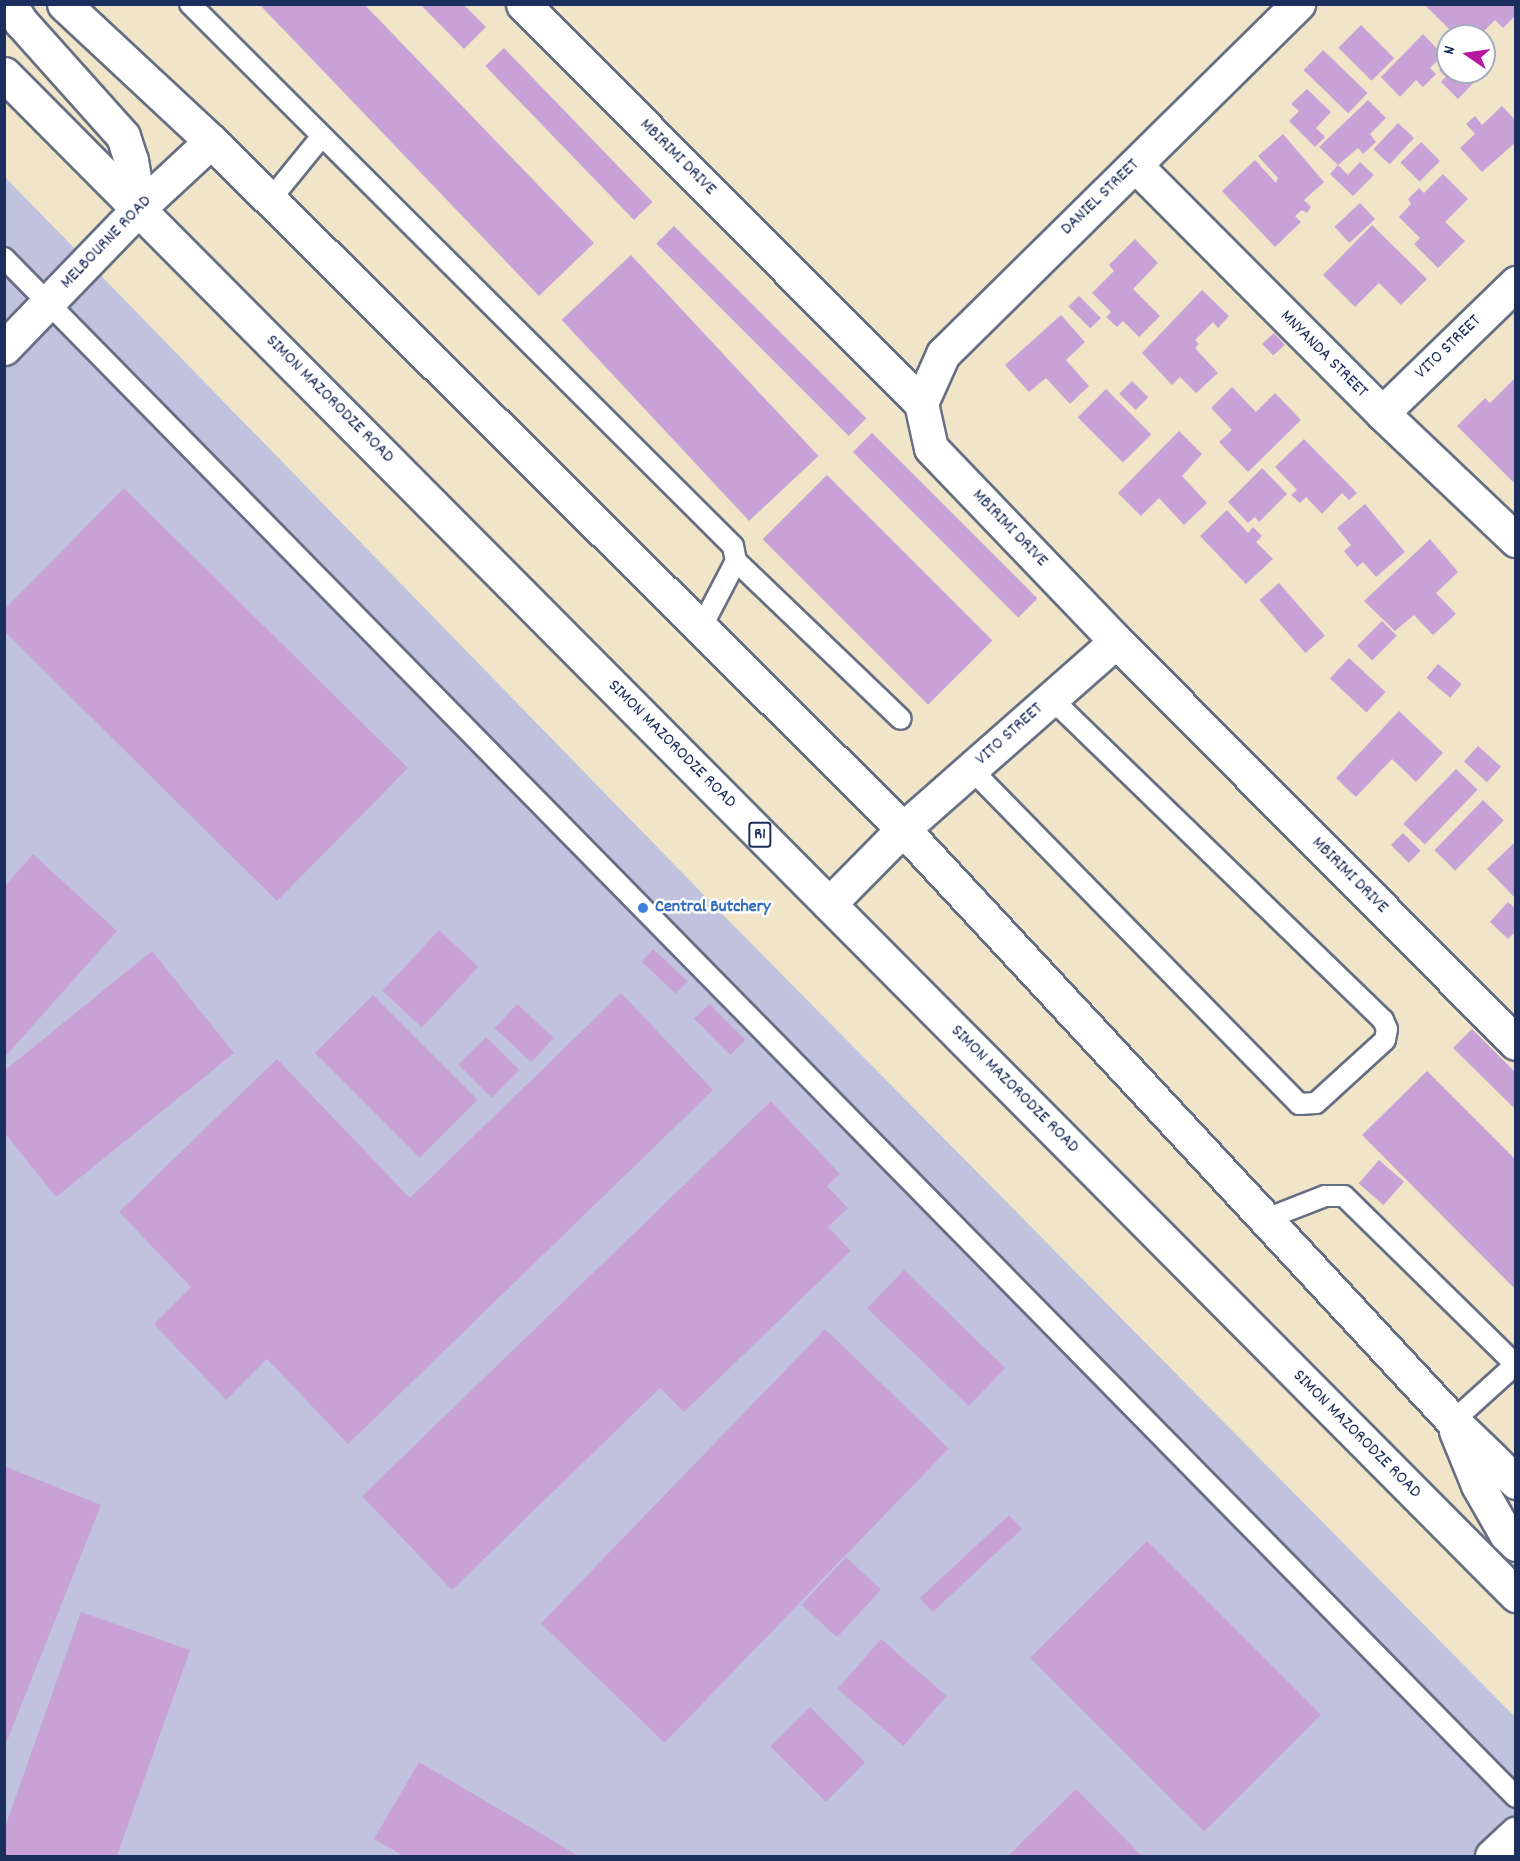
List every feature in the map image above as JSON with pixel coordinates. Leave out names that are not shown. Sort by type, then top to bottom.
[{"type":"main road","points":[[10,4],[21,22],[123,136],[132,160],[139,208]]},
{"type":"main road","points":[[64,4],[211,141],[903,829],[1453,1421],[1515,1482]]},
{"type":"main road","name":"MBIRIMI DRIVE","points":[[523,4],[921,403],[931,448],[1116,641],[1515,1043]]},
{"type":"main road","name":"DANIEL STREET","points":[[921,403],[943,354],[1298,4]]},
{"type":"main road","name":"SIMON MAZORODZE ROAD","points":[[4,74],[1515,1595]]},
{"type":"main road","name":"MELBOURNE ROAD","points":[[4,348],[139,208],[211,141]]},
{"type":"main road","name":"MNYANDA STREET","points":[[1135,165],[1382,413],[1515,540]]},
{"type":"main road","name":"VITO STREET","points":[[1382,413],[1515,283]]},
{"type":"main road","name":"VITO STREET","points":[[829,904],[903,829],[1116,641]]},
{"type":"main road","points":[[1453,1421],[1478,1485],[1506,1534],[1515,1544]]},
{"type":"main road","points":[[1492,1857],[1515,1834]]},
{"type":"lane","points":[[190,4],[733,546],[736,561],[901,720]]},
{"type":"lane","points":[[270,200],[322,136]]},
{"type":"lane","points":[[4,258],[1515,1797]]},
{"type":"lane","points":[[701,628],[736,561]]},
{"type":"lane","points":[[971,769],[1299,1104],[1316,1103],[1385,1040],[1387,1029],[1383,1020],[1051,698]]},
{"type":"lane","points":[[1266,1219],[1325,1196],[1344,1196],[1515,1365],[1453,1421]]},
{"type":"shaded area","points":[[4,176],[736,928],[1515,1717],[1515,1856],[5,1856]]},
{"type":"building","points":[[259,4],[364,4],[594,243],[539,296]]},
{"type":"building","points":[[420,4],[463,4],[486,27],[464,49]]},
{"type":"building","points":[[1424,4],[1516,4],[1516,15],[1503,28],[1495,20],[1491,24],[1444,24]]},
{"type":"building","points":[[1361,25],[1394,58],[1372,81],[1338,48]]},
{"type":"building","points":[[1423,34],[1436,48],[1436,62],[1430,68],[1436,74],[1423,87],[1416,80],[1400,97],[1381,77]]},
{"type":"building","points":[[504,48],[653,202],[634,220],[485,66]]},
{"type":"building","points":[[1323,50],[1368,93],[1348,113],[1304,70]]},
{"type":"building","points":[[1443,84],[1472,84],[1458,99]]},
{"type":"building","points":[[1307,89],[1331,112],[1316,128],[1325,137],[1315,147],[1289,121],[1299,111],[1291,104]]},
{"type":"building","points":[[1368,100],[1386,118],[1370,134],[1376,142],[1363,154],[1358,148],[1338,165],[1319,147]]},
{"type":"building","points":[[1502,106],[1516,121],[1516,142],[1482,172],[1460,148],[1475,134],[1466,124],[1475,116],[1482,125]]},
{"type":"building","points":[[1398,123],[1414,138],[1390,164],[1373,149]]},
{"type":"building","points":[[1283,134],[1324,182],[1304,200],[1311,207],[1307,213],[1302,210],[1295,216],[1301,222],[1275,247],[1222,191],[1255,160],[1276,183],[1278,178],[1258,156]]},
{"type":"building","points":[[1421,142],[1440,161],[1420,182],[1400,163]]},
{"type":"building","points":[[1360,162],[1374,175],[1353,196],[1330,174],[1338,165],[1348,175]]},
{"type":"building","points":[[1443,174],[1468,199],[1445,222],[1465,241],[1438,268],[1414,244],[1420,238],[1399,217],[1411,204],[1408,199],[1419,188],[1424,193]]},
{"type":"building","points":[[1360,203],[1375,219],[1349,243],[1334,227]]},
{"type":"building","points":[[1372,225],[1427,279],[1401,305],[1379,283],[1355,307],[1323,275]]},
{"type":"building","points":[[674,226],[866,418],[849,436],[656,244]]},
{"type":"building","points":[[1135,239],[1158,263],[1133,289],[1160,316],[1139,337],[1123,321],[1117,327],[1106,317],[1111,312],[1092,293],[1114,271],[1109,265]]},
{"type":"building","points":[[631,255],[819,456],[749,521],[562,320]]},
{"type":"building","points":[[1202,290],[1229,316],[1218,328],[1213,322],[1195,340],[1199,344],[1195,348],[1218,373],[1196,393],[1180,377],[1172,385],[1142,353]]},
{"type":"building","points":[[1079,296],[1101,318],[1090,329],[1068,307]]},
{"type":"building","points":[[1061,315],[1085,342],[1066,360],[1089,386],[1070,404],[1046,378],[1029,392],[1005,365]]},
{"type":"building","points":[[1274,333],[1285,345],[1273,356],[1262,344]]},
{"type":"building","points":[[1516,377],[1516,485],[1457,426],[1485,398],[1490,403]]},
{"type":"building","points":[[1132,381],[1148,397],[1136,410],[1119,394]]},
{"type":"building","points":[[1232,387],[1256,412],[1275,393],[1301,420],[1248,472],[1219,442],[1232,430],[1211,408]]},
{"type":"building","points":[[1106,389],[1151,434],[1123,463],[1078,417]]},
{"type":"building","points":[[1179,431],[1202,454],[1182,476],[1207,503],[1184,525],[1159,498],[1141,516],[1118,493]]},
{"type":"building","points":[[872,433],[1037,598],[1018,618],[853,452]]},
{"type":"building","points":[[1304,439],[1357,493],[1349,500],[1342,493],[1322,514],[1306,497],[1300,503],[1291,495],[1297,490],[1275,467]]},
{"type":"building","points":[[1262,468],[1287,494],[1259,522],[1255,517],[1248,523],[1228,502]]},
{"type":"building","points":[[827,475],[992,640],[928,705],[763,539]]},
{"type":"building","points":[[124,488],[408,768],[277,901],[4,631],[4,610]]},
{"type":"building","points":[[1365,504],[1405,552],[1376,577],[1363,562],[1357,567],[1344,551],[1351,545],[1337,528]]},
{"type":"building","points":[[1227,510],[1248,533],[1253,527],[1262,536],[1256,542],[1273,559],[1246,584],[1200,536]]},
{"type":"building","points":[[1430,539],[1458,572],[1436,593],[1456,614],[1433,635],[1414,615],[1395,631],[1364,601]]},
{"type":"building","points":[[1279,583],[1325,636],[1305,653],[1259,600]]},
{"type":"building","points":[[1382,621],[1397,636],[1372,661],[1357,646]]},
{"type":"building","points":[[1349,658],[1386,692],[1366,713],[1330,678]]},
{"type":"building","points":[[1438,664],[1462,684],[1450,698],[1426,678]]},
{"type":"building","points":[[1399,711],[1443,753],[1416,782],[1392,759],[1356,797],[1336,778]]},
{"type":"building","points":[[1478,746],[1501,767],[1487,782],[1464,762]]},
{"type":"building","points":[[1456,769],[1478,790],[1425,845],[1403,824]]},
{"type":"building","points":[[1483,800],[1504,820],[1455,870],[1434,850]]},
{"type":"building","points":[[1403,833],[1421,851],[1409,863],[1391,845]]},
{"type":"building","points":[[1516,841],[1516,899],[1487,869]]},
{"type":"building","points":[[33,854],[117,931],[5,1057],[5,886]]},
{"type":"building","points":[[1508,902],[1516,909],[1516,931],[1508,939],[1490,922]]},
{"type":"building","points":[[439,930],[478,967],[422,1028],[382,991]]},
{"type":"building","points":[[653,949],[687,981],[676,993],[641,961]]},
{"type":"building","points":[[152,951],[234,1053],[56,1197],[4,1132],[4,1071]]},
{"type":"building","points":[[621,993],[713,1090],[348,1444],[267,1359],[226,1400],[154,1324],[191,1287],[119,1212],[277,1059],[410,1198]]},
{"type":"building","points":[[373,995],[478,1100],[420,1158],[315,1053]]},
{"type":"building","points":[[517,1004],[554,1038],[531,1062],[494,1028]]},
{"type":"building","points":[[709,1004],[745,1040],[730,1055],[694,1019]]},
{"type":"building","points":[[1472,1029],[1516,1073],[1516,1110],[1453,1048]]},
{"type":"building","points":[[486,1037],[519,1070],[492,1098],[458,1065]]},
{"type":"building","points":[[1427,1071],[1516,1160],[1516,1290],[1362,1135]]},
{"type":"building","points":[[771,1101],[840,1174],[827,1186],[848,1208],[828,1227],[851,1251],[684,1412],[660,1388],[452,1590],[362,1496]]},
{"type":"building","points":[[1379,1160],[1404,1182],[1384,1205],[1359,1183]]},
{"type":"building","points":[[904,1270],[1005,1368],[969,1406],[867,1308]]},
{"type":"building","points":[[825,1329],[949,1448],[665,1743],[541,1623]]},
{"type":"building","points":[[4,1466],[101,1505],[5,1746],[4,1746]]},
{"type":"building","points":[[1009,1515],[1022,1529],[933,1612],[920,1598]]},
{"type":"building","points":[[1147,1541],[1321,1715],[1204,1832],[1030,1658]]},
{"type":"building","points":[[846,1557],[881,1590],[837,1637],[802,1605]]},
{"type":"building","points":[[81,1612],[190,1650],[117,1856],[4,1856],[4,1830]]},
{"type":"building","points":[[881,1639],[947,1696],[903,1746],[838,1689]]},
{"type":"building","points":[[810,1707],[865,1762],[826,1802],[770,1747]]},
{"type":"building","points":[[419,1762],[579,1856],[404,1856],[374,1839]]},
{"type":"building","points":[[1076,1789],[1142,1856],[1008,1856]]},
{"type":"place","name":"Central Butchery","points":[[643,908]]}]
